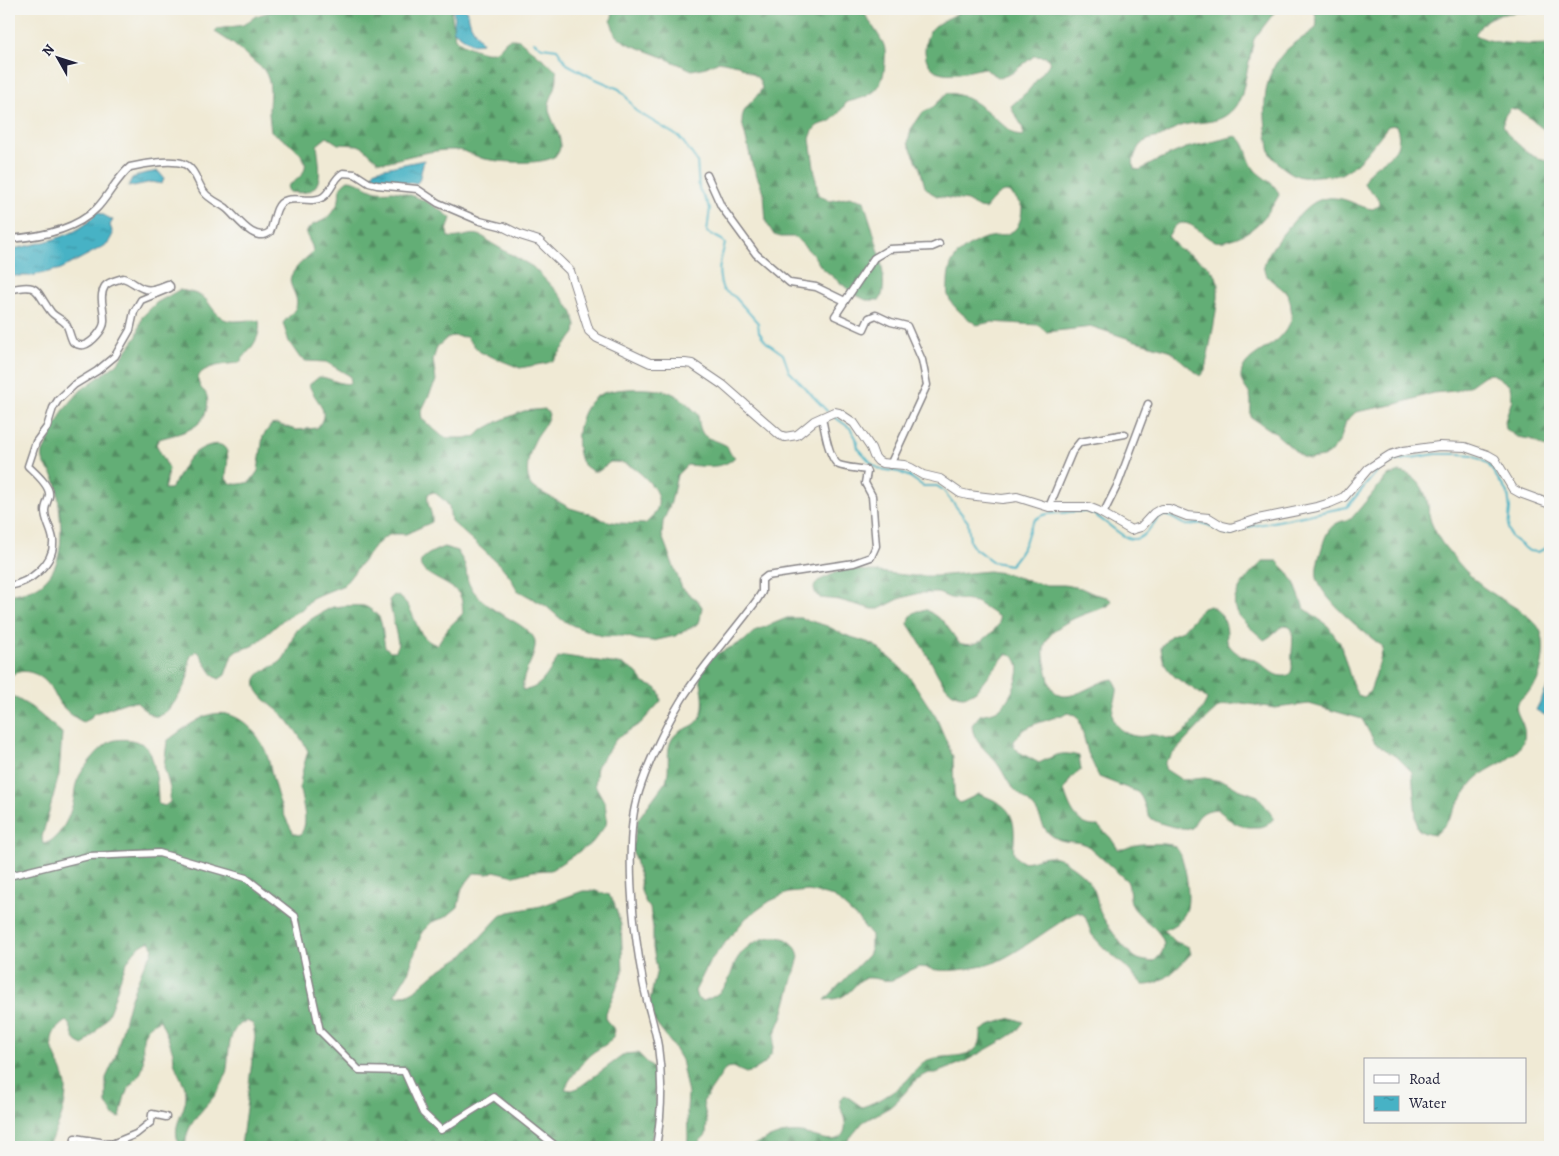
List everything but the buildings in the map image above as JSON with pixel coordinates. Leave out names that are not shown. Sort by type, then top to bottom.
[{"type":"street","points":[[9,239],[66,228],[96,210],[124,172],[130,167],[138,165],[169,162],[185,164],[190,167],[204,193],[228,210],[247,229],[261,235],[270,232],[277,210],[283,202],[295,198],[310,201],[318,200],[325,195],[333,182],[343,173],[354,174],[369,183],[417,189],[443,206],[480,221],[504,226],[520,235],[539,242],[567,267],[573,277],[589,331],[597,338],[650,363],[685,362],[692,364],[723,385],[780,435],[785,437],[797,435],[814,421],[834,412],[846,416],[854,423],[878,461],[890,465],[904,466],[923,475],[940,479],[960,493],[1002,499],[1017,497],[1049,507],[1088,507],[1131,530],[1141,527],[1154,513],[1161,509],[1169,509],[1187,516],[1209,518],[1222,526],[1231,528],[1258,519],[1330,503],[1344,496],[1368,470],[1390,456],[1412,449],[1439,446],[1465,447],[1488,455],[1495,459],[1513,489],[1550,504]]},
{"type":"street","points":[[707,174],[721,206],[756,254],[790,283],[816,288],[845,301]]},
{"type":"street","points":[[890,465],[927,385],[922,360],[907,326],[890,322],[876,315],[869,318],[864,329],[835,316],[874,258],[889,249],[932,247],[939,244]]},
{"type":"street","points":[[9,290],[26,287],[35,290],[41,295],[51,312],[66,324],[73,342],[78,345],[85,345],[100,331],[104,323],[102,293],[109,282],[123,278],[134,282],[143,289],[151,290],[168,284],[170,286],[164,292],[141,300],[134,312],[130,330],[115,356],[66,392],[53,408],[47,427],[36,442],[28,466],[36,472],[49,491],[50,495],[45,512],[51,530],[53,548],[48,560],[33,576],[24,582],[9,586]]},
{"type":"street","points":[[1103,514],[1118,484],[1148,404]]},
{"type":"street","points":[[656,1147],[662,1110],[662,1097],[658,1045],[642,977],[633,904],[632,872],[635,808],[645,775],[672,716],[696,679],[757,600],[762,592],[762,580],[768,576],[854,563],[871,557],[874,552],[876,546],[873,506],[871,491],[865,483],[867,472],[866,470],[840,466],[834,462],[823,416]]},
{"type":"street","points":[[1049,507],[1072,452],[1080,442],[1125,434]]},
{"type":"street","points":[[9,876],[90,856],[158,853],[246,878],[295,916],[320,1031],[359,1070],[404,1071],[423,1113],[441,1130],[494,1097],[558,1147]]},
{"type":"street","points":[[74,1147],[75,1138],[112,1144],[136,1134],[151,1122],[152,1114],[166,1117]]},
{"type":"green space","points":[[279,9],[451,9],[455,39],[469,47],[492,52],[499,49],[507,40],[519,40],[557,72],[556,84],[549,106],[560,142],[558,153],[545,160],[510,162],[488,160],[462,151],[447,150],[385,162],[378,161],[358,145],[338,144],[327,137],[317,145],[319,173],[315,187],[310,191],[301,193],[289,192],[287,186],[299,178],[304,170],[305,163],[296,149],[271,131],[269,113],[270,85],[267,75],[264,70],[232,43],[215,32],[217,29],[243,25],[256,16]]},
{"type":"green space","points":[[614,9],[863,9],[885,48],[882,80],[875,91],[864,97],[847,102],[834,118],[815,128],[810,139],[818,195],[830,201],[850,197],[864,201],[882,266],[883,291],[880,300],[866,300],[854,294],[821,267],[814,256],[795,237],[774,235],[766,222],[764,193],[752,164],[742,122],[742,116],[746,108],[762,88],[756,76],[738,65],[719,61],[706,67],[692,70],[626,43],[615,34],[611,21]]},
{"type":"green space","points":[[963,9],[1277,9],[1254,39],[1242,94],[1233,109],[1219,119],[1184,125],[1160,137],[1152,138],[1138,148],[1134,156],[1134,169],[1140,170],[1186,148],[1236,136],[1243,143],[1252,166],[1272,184],[1279,195],[1260,222],[1239,236],[1219,242],[1214,241],[1190,225],[1180,223],[1168,236],[1178,248],[1207,265],[1216,276],[1218,283],[1214,324],[1205,370],[1200,376],[1169,350],[1093,327],[1046,332],[1038,325],[992,322],[977,325],[952,304],[948,293],[949,275],[950,268],[956,257],[966,248],[980,240],[1005,235],[1013,231],[1020,220],[1022,207],[1017,199],[1008,192],[999,194],[985,209],[979,208],[967,201],[937,196],[930,192],[925,187],[920,168],[908,143],[911,129],[923,112],[933,107],[948,93],[957,94],[975,103],[1015,135],[1023,136],[1021,124],[1011,106],[1028,91],[1050,63],[1047,57],[1034,56],[1012,73],[1000,78],[983,68],[947,74],[932,68],[927,62],[925,52],[929,33],[938,24]]},
{"type":"green space","points":[[1314,9],[1550,9],[1550,13],[1519,12],[1494,16],[1484,22],[1475,34],[1482,38],[1500,42],[1550,44],[1550,133],[1526,115],[1511,108],[1506,113],[1503,123],[1509,135],[1527,153],[1550,161],[1550,450],[1530,439],[1517,437],[1506,429],[1505,421],[1512,400],[1510,386],[1492,374],[1485,375],[1471,385],[1455,391],[1433,393],[1397,404],[1356,412],[1346,421],[1340,441],[1330,453],[1323,457],[1309,459],[1302,457],[1275,433],[1251,417],[1251,397],[1243,385],[1242,371],[1248,361],[1284,333],[1291,321],[1292,312],[1287,294],[1266,275],[1264,263],[1268,255],[1290,225],[1317,201],[1339,198],[1373,209],[1379,205],[1378,198],[1364,184],[1372,169],[1393,153],[1399,137],[1396,125],[1388,126],[1356,164],[1337,175],[1298,176],[1286,170],[1272,157],[1266,131],[1266,89],[1278,60],[1292,46],[1316,28],[1317,21]]},
{"type":"green space","points":[[348,180],[356,181],[377,191],[393,191],[417,197],[438,208],[451,218],[447,231],[448,237],[480,235],[533,267],[561,296],[573,313],[576,326],[575,333],[554,360],[547,363],[520,368],[480,352],[466,337],[453,336],[447,338],[437,347],[433,360],[436,381],[421,412],[422,419],[442,436],[448,438],[470,438],[499,421],[524,411],[545,409],[549,414],[548,417],[533,443],[529,456],[527,470],[532,487],[570,508],[597,516],[603,520],[618,523],[645,524],[656,512],[658,506],[657,493],[648,481],[635,469],[625,464],[610,462],[599,471],[592,471],[581,461],[578,444],[579,425],[582,415],[592,400],[605,392],[624,389],[655,390],[671,393],[698,414],[701,430],[706,437],[727,446],[730,453],[735,457],[725,464],[719,466],[687,465],[677,475],[671,502],[663,522],[662,536],[682,588],[698,601],[702,607],[700,620],[696,625],[675,636],[653,641],[625,636],[602,636],[574,626],[562,620],[546,606],[517,590],[511,578],[502,567],[451,521],[449,507],[434,492],[428,494],[432,522],[406,534],[392,534],[385,537],[375,546],[344,585],[312,598],[302,609],[284,619],[258,642],[237,651],[232,655],[225,675],[219,679],[212,674],[197,651],[190,658],[188,675],[179,695],[163,714],[151,715],[136,702],[127,702],[93,714],[90,719],[83,722],[63,708],[47,683],[37,675],[20,672],[14,673],[9,677],[9,595],[35,588],[47,579],[53,570],[60,549],[61,527],[57,485],[43,461],[43,452],[63,411],[81,390],[117,364],[137,336],[142,317],[156,303],[179,290],[199,295],[206,299],[224,319],[259,321],[259,333],[254,344],[239,363],[211,367],[200,374],[198,379],[200,386],[208,400],[207,409],[201,421],[189,430],[159,439],[156,444],[169,469],[164,489],[170,489],[191,456],[204,447],[215,444],[224,447],[227,452],[226,479],[234,484],[250,482],[258,471],[263,436],[271,425],[277,424],[296,430],[317,428],[321,422],[323,411],[309,385],[319,377],[347,384],[351,383],[350,376],[326,362],[306,361],[300,358],[289,342],[283,323],[295,309],[297,303],[290,280],[291,276],[298,266],[313,252],[306,234],[311,226],[324,220],[336,207],[339,201],[341,186]]},
{"type":"green space","points":[[1400,472],[1413,477],[1422,488],[1427,500],[1431,522],[1450,553],[1484,588],[1529,617],[1540,630],[1543,643],[1542,666],[1538,680],[1520,699],[1516,709],[1524,732],[1522,744],[1512,756],[1481,775],[1469,786],[1447,822],[1435,835],[1425,833],[1417,828],[1412,772],[1398,758],[1375,743],[1362,719],[1309,704],[1275,708],[1242,703],[1219,707],[1165,762],[1165,769],[1182,780],[1205,778],[1226,782],[1238,789],[1258,796],[1274,818],[1267,825],[1260,827],[1239,825],[1217,809],[1201,814],[1192,828],[1177,827],[1153,820],[1137,792],[1099,777],[1088,753],[1079,719],[1075,715],[1068,713],[1035,724],[1023,730],[1014,741],[1014,747],[1019,752],[1039,763],[1058,755],[1079,756],[1081,770],[1071,778],[1064,790],[1071,809],[1079,820],[1091,826],[1098,826],[1110,837],[1118,849],[1139,844],[1155,844],[1171,845],[1178,850],[1182,858],[1188,887],[1186,911],[1173,926],[1163,930],[1176,942],[1189,947],[1191,954],[1164,979],[1143,985],[1092,935],[1085,916],[1079,912],[1067,917],[1032,941],[996,962],[970,968],[949,970],[920,967],[912,969],[892,980],[866,978],[860,980],[844,996],[825,1000],[868,955],[871,948],[871,935],[859,920],[834,897],[808,891],[788,893],[770,901],[746,918],[710,961],[695,991],[697,998],[703,1001],[718,993],[727,983],[736,961],[745,949],[765,938],[779,937],[786,939],[798,951],[799,957],[783,1015],[775,1034],[772,1053],[764,1064],[753,1071],[746,1073],[732,1067],[726,1068],[703,1102],[707,1122],[706,1135],[694,1147],[687,1147],[688,1094],[681,1060],[671,1043],[649,1015],[648,1009],[657,969],[653,948],[653,928],[650,908],[641,891],[640,878],[632,849],[638,819],[666,781],[669,748],[672,739],[695,724],[702,713],[703,699],[698,671],[706,659],[744,641],[755,631],[787,618],[801,618],[873,644],[911,679],[936,717],[953,757],[955,798],[960,803],[979,794],[1003,806],[1008,811],[1013,824],[1014,851],[1017,858],[1028,861],[1045,856],[1055,857],[1077,870],[1092,886],[1100,912],[1122,945],[1138,959],[1153,962],[1161,954],[1164,946],[1163,939],[1133,907],[1127,881],[1087,845],[1060,840],[1048,833],[1035,809],[1011,786],[999,766],[975,737],[972,725],[980,715],[999,709],[1009,697],[1017,679],[1018,662],[1014,657],[1006,654],[976,691],[959,696],[946,687],[941,680],[908,624],[910,617],[914,613],[927,610],[944,622],[959,643],[971,644],[982,641],[991,633],[999,624],[999,617],[976,602],[950,598],[938,593],[919,593],[899,599],[879,609],[872,609],[839,600],[820,598],[815,593],[814,587],[818,581],[837,572],[851,569],[914,576],[989,571],[1003,573],[1043,585],[1064,585],[1081,588],[1107,597],[1112,601],[1108,606],[1060,626],[1047,640],[1044,655],[1050,685],[1059,695],[1068,696],[1113,679],[1116,684],[1117,695],[1113,717],[1118,727],[1132,735],[1152,735],[1173,739],[1180,736],[1189,727],[1207,699],[1171,673],[1166,666],[1161,647],[1170,636],[1182,631],[1203,608],[1210,606],[1220,613],[1226,625],[1227,642],[1235,652],[1259,662],[1279,676],[1287,676],[1291,671],[1292,629],[1286,625],[1264,640],[1237,613],[1235,606],[1235,599],[1242,584],[1263,561],[1277,561],[1287,571],[1294,582],[1304,608],[1328,626],[1340,643],[1352,683],[1358,695],[1364,697],[1370,691],[1383,647],[1345,616],[1327,596],[1317,578],[1317,565],[1325,538],[1332,526],[1351,519],[1387,476]]},
{"type":"green space","points":[[444,547],[457,551],[465,565],[469,584],[479,598],[523,627],[533,636],[535,641],[534,654],[524,678],[523,690],[535,687],[540,683],[558,658],[565,656],[624,665],[636,672],[644,683],[656,688],[660,694],[661,701],[641,723],[617,738],[597,766],[595,785],[605,803],[607,818],[606,825],[592,843],[551,870],[533,871],[515,876],[494,871],[488,874],[474,873],[462,888],[458,907],[446,917],[432,922],[422,932],[408,973],[394,996],[414,991],[435,973],[464,955],[500,916],[509,912],[541,906],[583,891],[596,891],[609,895],[614,903],[621,925],[623,972],[606,1013],[606,1020],[615,1030],[614,1035],[609,1042],[591,1054],[580,1066],[565,1089],[572,1090],[578,1088],[625,1054],[638,1053],[653,1068],[657,1110],[656,1123],[649,1147],[241,1147],[255,1037],[253,1024],[247,1021],[239,1025],[232,1035],[225,1078],[219,1090],[194,1120],[186,1137],[186,1147],[180,1146],[176,1132],[185,1104],[186,1093],[160,1020],[151,1025],[143,1037],[143,1065],[138,1077],[127,1091],[120,1118],[113,1115],[106,1103],[106,1078],[115,1058],[130,1000],[144,965],[152,953],[153,947],[150,941],[133,953],[123,971],[108,1015],[84,1045],[74,1038],[71,1028],[66,1021],[57,1029],[52,1037],[54,1053],[65,1079],[66,1097],[60,1120],[47,1147],[9,1147],[9,694],[31,707],[62,733],[59,775],[42,837],[43,844],[54,838],[66,822],[73,803],[79,776],[92,758],[114,740],[134,741],[143,744],[148,749],[155,773],[158,804],[165,806],[170,802],[170,788],[164,767],[167,741],[196,721],[217,713],[228,714],[238,718],[247,724],[261,742],[266,752],[284,813],[294,834],[300,835],[305,824],[305,817],[300,786],[308,751],[286,718],[257,690],[257,677],[283,659],[295,633],[300,627],[333,607],[361,606],[372,610],[379,617],[385,647],[390,651],[396,651],[398,643],[389,600],[394,595],[407,604],[422,635],[428,641],[437,645],[448,628],[463,613],[459,594],[421,567],[421,561],[428,554]]},
{"type":"green space","points":[[1012,1018],[1024,1022],[1016,1032],[964,1062],[936,1073],[929,1073],[917,1079],[890,1107],[863,1122],[845,1144],[838,1147],[749,1147],[777,1135],[788,1133],[801,1133],[832,1140],[838,1139],[845,1129],[840,1099],[845,1095],[862,1107],[874,1103],[901,1086],[924,1062],[930,1059],[968,1054],[974,1051],[980,1043],[981,1031],[992,1024]]},
{"type":"water","points":[[452,9],[466,9],[471,25],[482,43],[472,44],[455,32],[453,29],[455,17]]},
{"type":"water","points":[[424,160],[417,183],[379,182],[372,177],[375,170]]},
{"type":"water","points":[[158,171],[164,178],[162,184],[152,182],[128,187],[132,178]]},
{"type":"water","points":[[98,212],[113,220],[110,225],[113,234],[108,244],[61,269],[31,276],[9,276],[9,250],[69,234],[80,228]]},
{"type":"water","points":[[1548,686],[1550,687],[1550,718],[1536,710]]},
{"type":"waterway","points":[[534,42],[542,47],[557,49],[567,64],[619,89],[636,111],[679,137],[684,143],[697,161],[699,189],[710,208],[707,232],[722,240],[725,244],[719,272],[723,290],[735,297],[758,323],[759,332],[766,342],[783,354],[789,371],[827,411]]},
{"type":"waterway","points":[[833,416],[850,428],[856,438],[858,448],[873,465],[880,469],[899,472],[923,486],[937,486],[943,490],[968,522],[970,542],[974,548],[993,562],[1010,565],[1025,543],[1034,521],[1045,514],[1089,512],[1130,539],[1140,538],[1164,515],[1186,525],[1205,524],[1231,535],[1243,528],[1347,507],[1380,468],[1393,461],[1436,454],[1473,455],[1488,464],[1508,494],[1510,509],[1508,529],[1511,537],[1529,551],[1538,552],[1550,546]]}]
